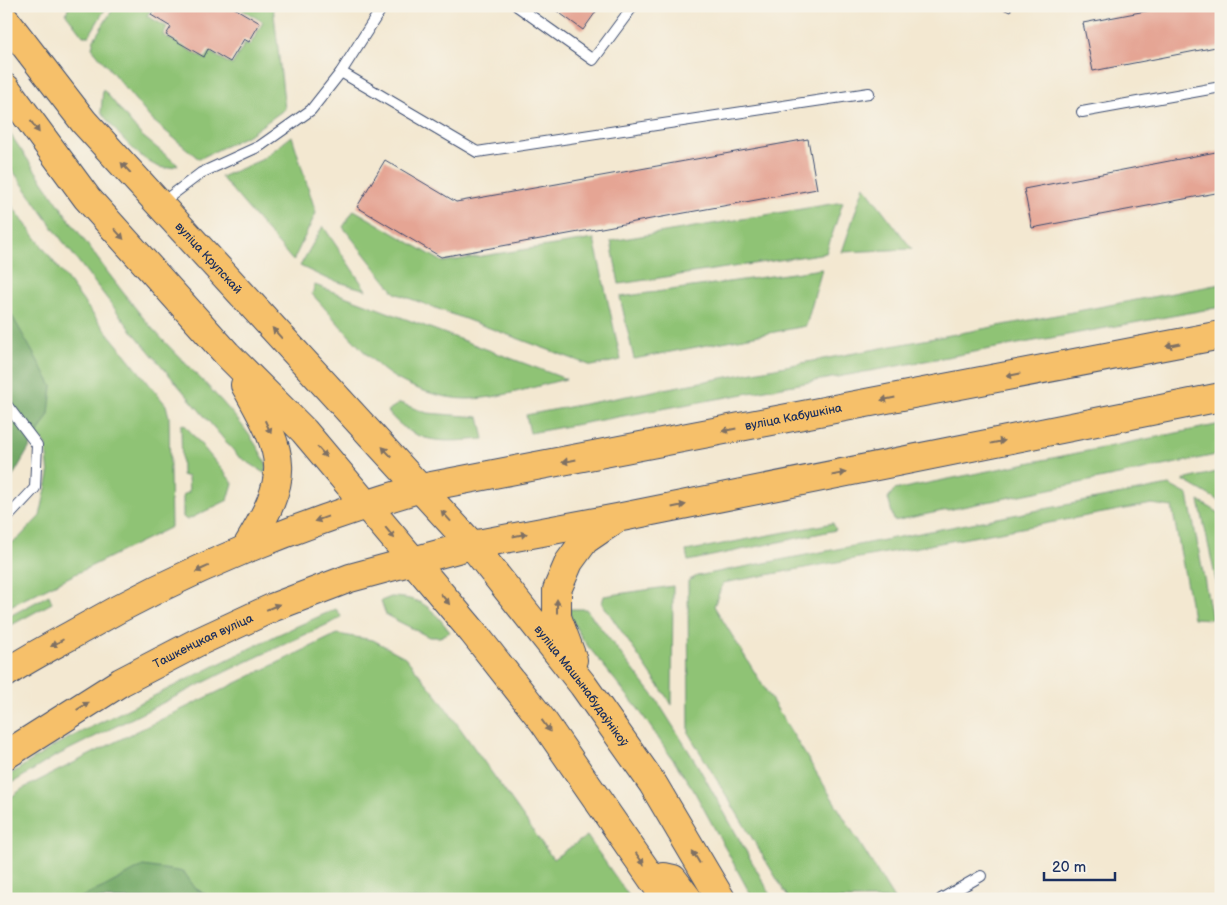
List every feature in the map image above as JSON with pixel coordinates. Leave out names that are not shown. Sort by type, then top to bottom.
[{"type":"main road","name":"вуліца Крупскай","points":[[6,21],[84,122],[421,488]]},
{"type":"main road","points":[[6,88],[86,198],[227,354],[304,431],[473,632],[543,721],[660,890]]},
{"type":"main road","name":"вуліца Кабушкіна","points":[[367,504],[421,488],[1221,335]]},
{"type":"main road","points":[[227,354],[265,420],[276,445],[279,466],[278,481],[265,516],[246,548]]},
{"type":"main road","points":[[414,562],[472,545],[617,518],[1221,396]]},
{"type":"main road","name":"вуліца Машынабудаўнікоў","points":[[421,488],[472,545],[583,685],[653,784],[721,899]]},
{"type":"main road","points":[[6,673],[136,600],[246,548],[321,518],[367,504]]},
{"type":"main road","points":[[583,685],[557,617],[557,590],[569,562],[585,540],[617,518]]},
{"type":"main road","name":"Ташкенцкая вуліца","points":[[6,755],[121,682],[205,639],[274,607],[350,578],[414,562]]},
{"type":"main road","points":[[660,890],[664,877],[673,879],[688,899]]},
{"type":"lane","points":[[517,6],[593,60],[633,6]]},
{"type":"lane","points":[[160,204],[201,173],[260,146],[310,110],[341,72],[378,8]]},
{"type":"lane","points":[[341,72],[477,152],[869,94]]},
{"type":"lane","points":[[1082,112],[1221,87]]},
{"type":"lane","points":[[6,404],[37,445],[35,488],[6,519]]},
{"type":"lane","points":[[941,899],[981,876]]},
{"type":"green space","points":[[76,6],[107,6],[89,36],[83,36],[66,14],[68,8]]},
{"type":"green space","points":[[115,6],[153,6],[147,16],[167,27],[163,35],[205,59],[210,52],[232,65],[245,43],[250,45],[263,22],[236,6],[273,6],[285,109],[250,134],[199,159],[151,119],[92,48],[94,39]]},
{"type":"green space","points":[[103,89],[141,135],[178,165],[168,168],[158,166],[149,162],[130,146],[101,112]]},
{"type":"green space","points":[[6,128],[74,225],[145,320],[228,408],[243,427],[267,465],[265,473],[238,456],[132,331],[61,239],[6,161]]},
{"type":"green space","points":[[292,136],[316,213],[293,261],[221,177],[261,160]]},
{"type":"green space","points":[[864,186],[912,249],[842,252]]},
{"type":"green space","points":[[6,198],[98,321],[166,405],[169,417],[171,527],[6,608],[6,546],[18,539],[40,516],[49,475],[46,446],[6,393]]},
{"type":"green space","points":[[843,202],[826,253],[619,284],[611,241]]},
{"type":"green space","points":[[354,210],[443,262],[594,239],[621,360],[592,366],[395,293],[343,227]]},
{"type":"green space","points":[[323,226],[366,290],[325,278],[300,266]]},
{"type":"green space","points":[[822,269],[806,326],[634,359],[620,297]]},
{"type":"green space","points":[[1221,284],[1221,307],[530,433],[526,415]]},
{"type":"green space","points":[[315,285],[566,379],[505,395],[468,399],[445,397],[421,390],[389,374],[371,359],[312,294]]},
{"type":"green space","points":[[6,310],[11,314],[52,386],[49,414],[6,488]]},
{"type":"green space","points":[[400,403],[427,413],[479,417],[484,439],[443,441],[420,436],[409,431],[387,411]]},
{"type":"green space","points":[[184,424],[233,483],[228,500],[187,520],[183,517],[183,495],[189,492],[188,477],[182,475],[181,425]]},
{"type":"green space","points":[[1221,424],[1221,454],[894,521],[888,498],[894,490]]},
{"type":"green space","points":[[1221,471],[1221,502],[1183,480]]},
{"type":"green space","points":[[1169,485],[1188,495],[1212,619],[1193,618],[1172,507],[1152,504],[723,583],[714,606],[894,899],[789,899],[689,734],[688,581],[697,576]]},
{"type":"green space","points":[[1199,501],[1221,514],[1221,590],[1218,590]]},
{"type":"green space","points":[[833,523],[836,530],[688,561],[686,551]]},
{"type":"green space","points":[[673,586],[672,705],[602,603],[604,596]]},
{"type":"green space","points":[[49,595],[52,603],[6,628],[6,618]]},
{"type":"green space","points":[[391,597],[411,599],[419,602],[431,610],[450,632],[440,637],[429,637],[386,615],[381,601]]},
{"type":"green space","points":[[336,609],[341,616],[339,619],[231,669],[54,757],[6,787],[6,777],[59,743],[277,635]]},
{"type":"green space","points":[[569,609],[586,609],[656,699],[698,766],[773,899],[753,899],[693,789],[639,710],[583,640],[571,619]]},
{"type":"green space","points":[[337,634],[373,640],[405,657],[438,697],[553,859],[587,836],[631,899],[6,899],[6,801],[22,789],[121,739]]},
{"type":"green space","points":[[143,866],[184,872],[195,888],[213,899],[77,899]]},
{"type":"building","points":[[156,6],[231,6],[260,23],[249,42],[244,39],[230,62],[208,49],[204,57],[166,35],[171,27],[151,15]]},
{"type":"building","points":[[550,6],[600,6],[583,30]]},
{"type":"building","points":[[996,6],[1013,6],[1010,12]]},
{"type":"building","points":[[1172,6],[1221,6],[1221,46],[1093,71],[1083,23]]},
{"type":"building","points":[[808,139],[817,189],[441,257],[357,207],[385,160],[456,202]]},
{"type":"building","points":[[1221,151],[1221,192],[1032,228],[1024,189]]}]
